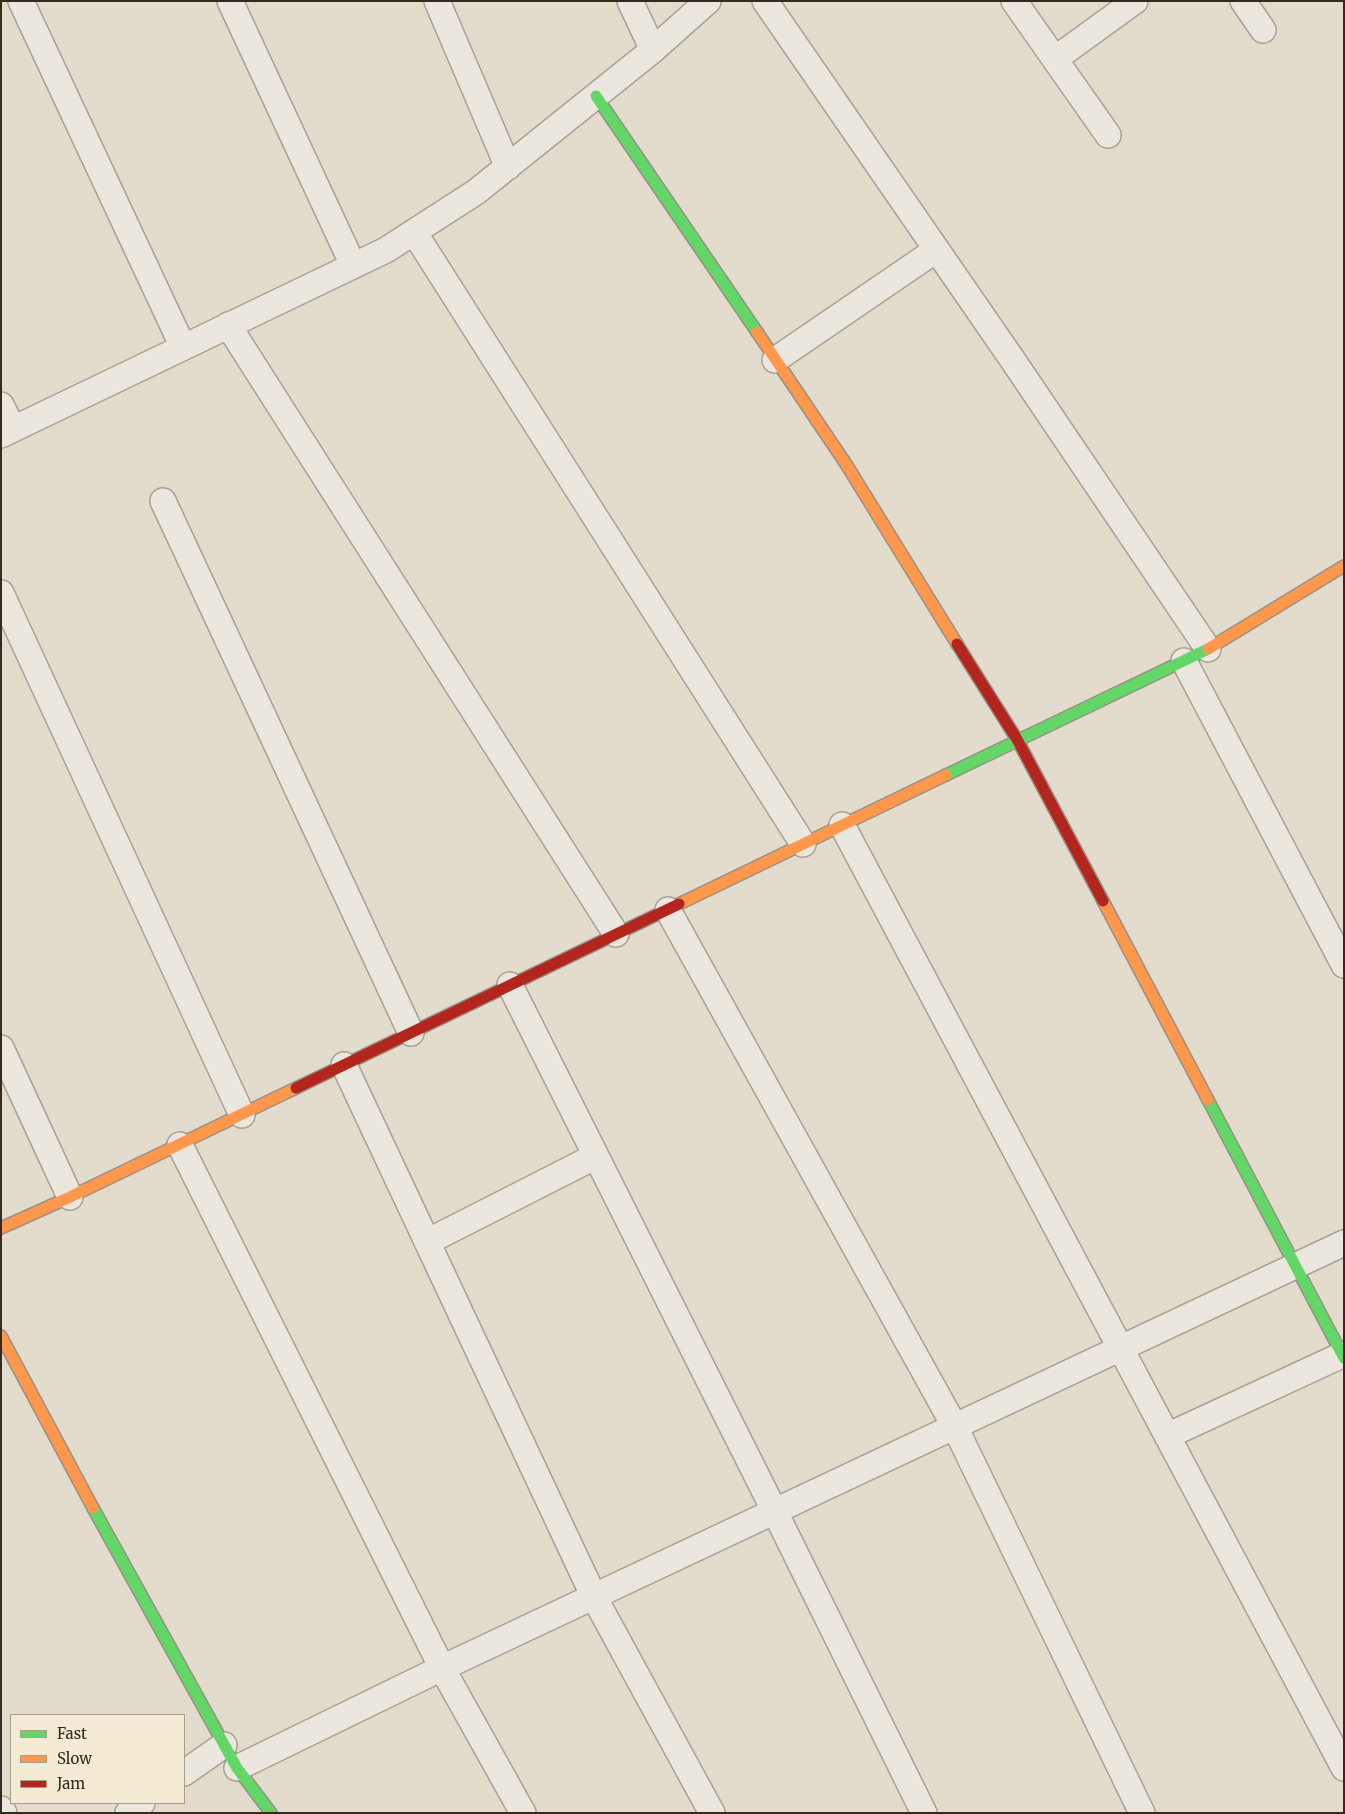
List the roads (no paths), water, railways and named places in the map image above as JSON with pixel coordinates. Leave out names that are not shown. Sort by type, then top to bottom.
[{"type":"street","points":[[21,1],[183,347]]},
{"type":"street","points":[[230,1],[354,265]]},
{"type":"street","points":[[437,1],[508,166]]},
{"type":"street","points":[[630,1],[653,50]]},
{"type":"street","points":[[1,405],[7,432],[386,250],[476,192],[653,50],[708,1]]},
{"type":"street","points":[[764,1],[1012,359],[1208,649]]},
{"type":"street","points":[[1014,1],[1108,135]]},
{"type":"street","points":[[1054,59],[1135,1]]},
{"type":"street","points":[[1243,1],[1264,30]]},
{"type":"street","points":[[596,96],[846,464],[1018,741],[1343,1357],[1167,1436]]},
{"type":"street","points":[[414,232],[803,844]]},
{"type":"street","points":[[775,360],[936,250]]},
{"type":"street","points":[[228,325],[616,934]]},
{"type":"street","points":[[163,501],[410,1033]]},
{"type":"street","points":[[1,1228],[180,1145],[1184,661],[1208,649],[1344,566]]},
{"type":"street","points":[[1,593],[242,1115]]},
{"type":"street","points":[[1184,661],[1344,965]]},
{"type":"street","points":[[842,825],[1344,1768]]},
{"type":"street","points":[[668,910],[955,1427],[1142,1813]]},
{"type":"street","points":[[510,986],[775,1512],[924,1813]]},
{"type":"street","points":[[1,1048],[70,1197]]},
{"type":"street","points":[[344,1066],[594,1597],[712,1813]]},
{"type":"street","points":[[180,1145],[442,1668],[523,1813]]},
{"type":"street","points":[[427,1242],[596,1156]]},
{"type":"street","points":[[237,1768],[442,1668],[1344,1243]]},
{"type":"street","points":[[1,1336],[90,1503],[237,1768],[271,1813]]},
{"type":"street","points":[[185,1772],[224,1744]]},
{"type":"street","points":[[128,1813],[141,1804]]},
{"type":"street","points":[[1,1809],[4,1813]]}]
